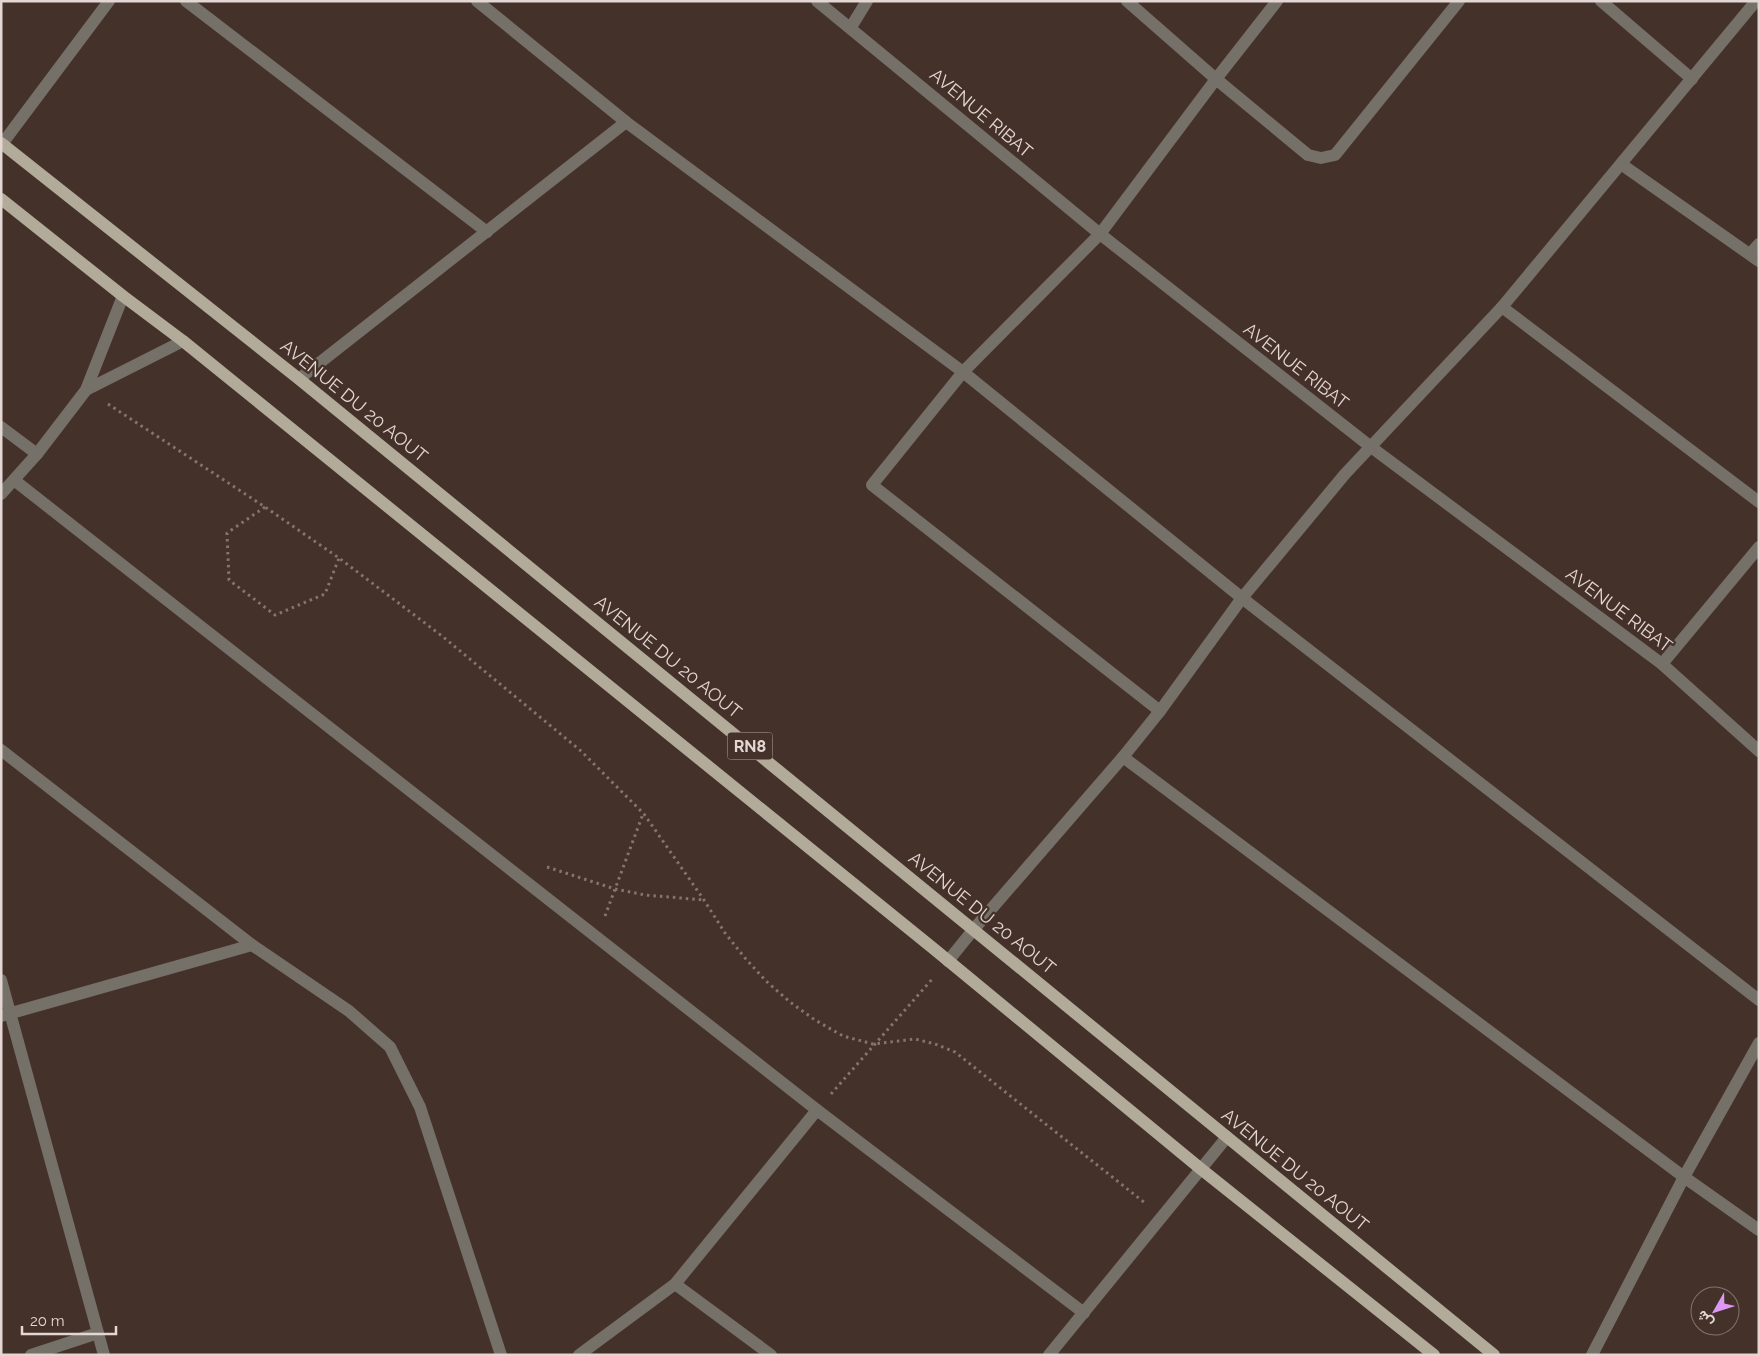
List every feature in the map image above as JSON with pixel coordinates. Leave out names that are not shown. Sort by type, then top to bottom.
[{"type":"main road","name":"AVENUE DU 20 AOUT","points":[[2,144],[300,380],[1494,1355]]},
{"type":"main road","name":"RN8","points":[[1,198],[183,341],[1201,1169],[1434,1355]]},
{"type":"street","points":[[2,144],[109,1]]},
{"type":"street","points":[[186,1],[487,232]]},
{"type":"street","points":[[477,1],[626,122],[962,372],[1242,598],[1759,1000]]},
{"type":"street","name":"AVENUE RIBAT","points":[[817,1],[1100,234],[1371,446],[1662,664],[1759,751]]},
{"type":"street","points":[[851,28],[867,1]]},
{"type":"street","points":[[1127,1],[1216,79],[1308,155],[1321,158],[1335,155],[1459,1]]},
{"type":"street","points":[[1160,711],[872,485],[962,372],[1100,234],[1277,1]]},
{"type":"street","points":[[1601,1],[1692,79]]},
{"type":"street","points":[[948,962],[974,929],[1123,757],[1160,711],[1242,598],[1345,474],[1502,308],[1756,1]]},
{"type":"street","points":[[300,380],[626,122]]},
{"type":"street","points":[[1621,164],[1754,257],[1759,244]]},
{"type":"street","points":[[1,494],[37,454],[86,390],[124,296]]},
{"type":"street","points":[[1502,308],[1759,502]]},
{"type":"street","points":[[86,390],[183,341]]},
{"type":"street","points":[[1,426],[37,454]]},
{"type":"street","points":[[14,480],[817,1110],[1084,1313]]},
{"type":"street","points":[[1662,664],[1759,547]]},
{"type":"street","points":[[1,750],[252,945],[349,1011],[390,1047],[420,1108],[501,1355]]},
{"type":"street","points":[[1123,757],[1684,1177],[1759,1230]]},
{"type":"street","points":[[6,1015],[252,945]]},
{"type":"street","points":[[1,980],[6,1015],[104,1355]]},
{"type":"street","points":[[1592,1355],[1684,1177],[1759,1043]]},
{"type":"street","points":[[579,1355],[675,1284],[817,1110]]},
{"type":"street","points":[[1049,1355],[1227,1137]]},
{"type":"street","points":[[675,1284],[771,1355]]},
{"type":"street","points":[[31,1355],[98,1333]]},
{"type":"path","points":[[86,390],[265,507],[339,558],[442,636],[581,752],[644,814],[704,900],[725,934],[766,981],[790,1002],[842,1036],[874,1044],[914,1040],[935,1044],[955,1052],[1162,1217]]},
{"type":"path","points":[[265,507],[227,533],[229,580],[275,615],[325,594],[339,558]]},
{"type":"path","points":[[597,937],[644,814]]},
{"type":"path","points":[[542,866],[615,889],[645,895],[704,900]]},
{"type":"path","points":[[817,1110],[948,962]]}]
